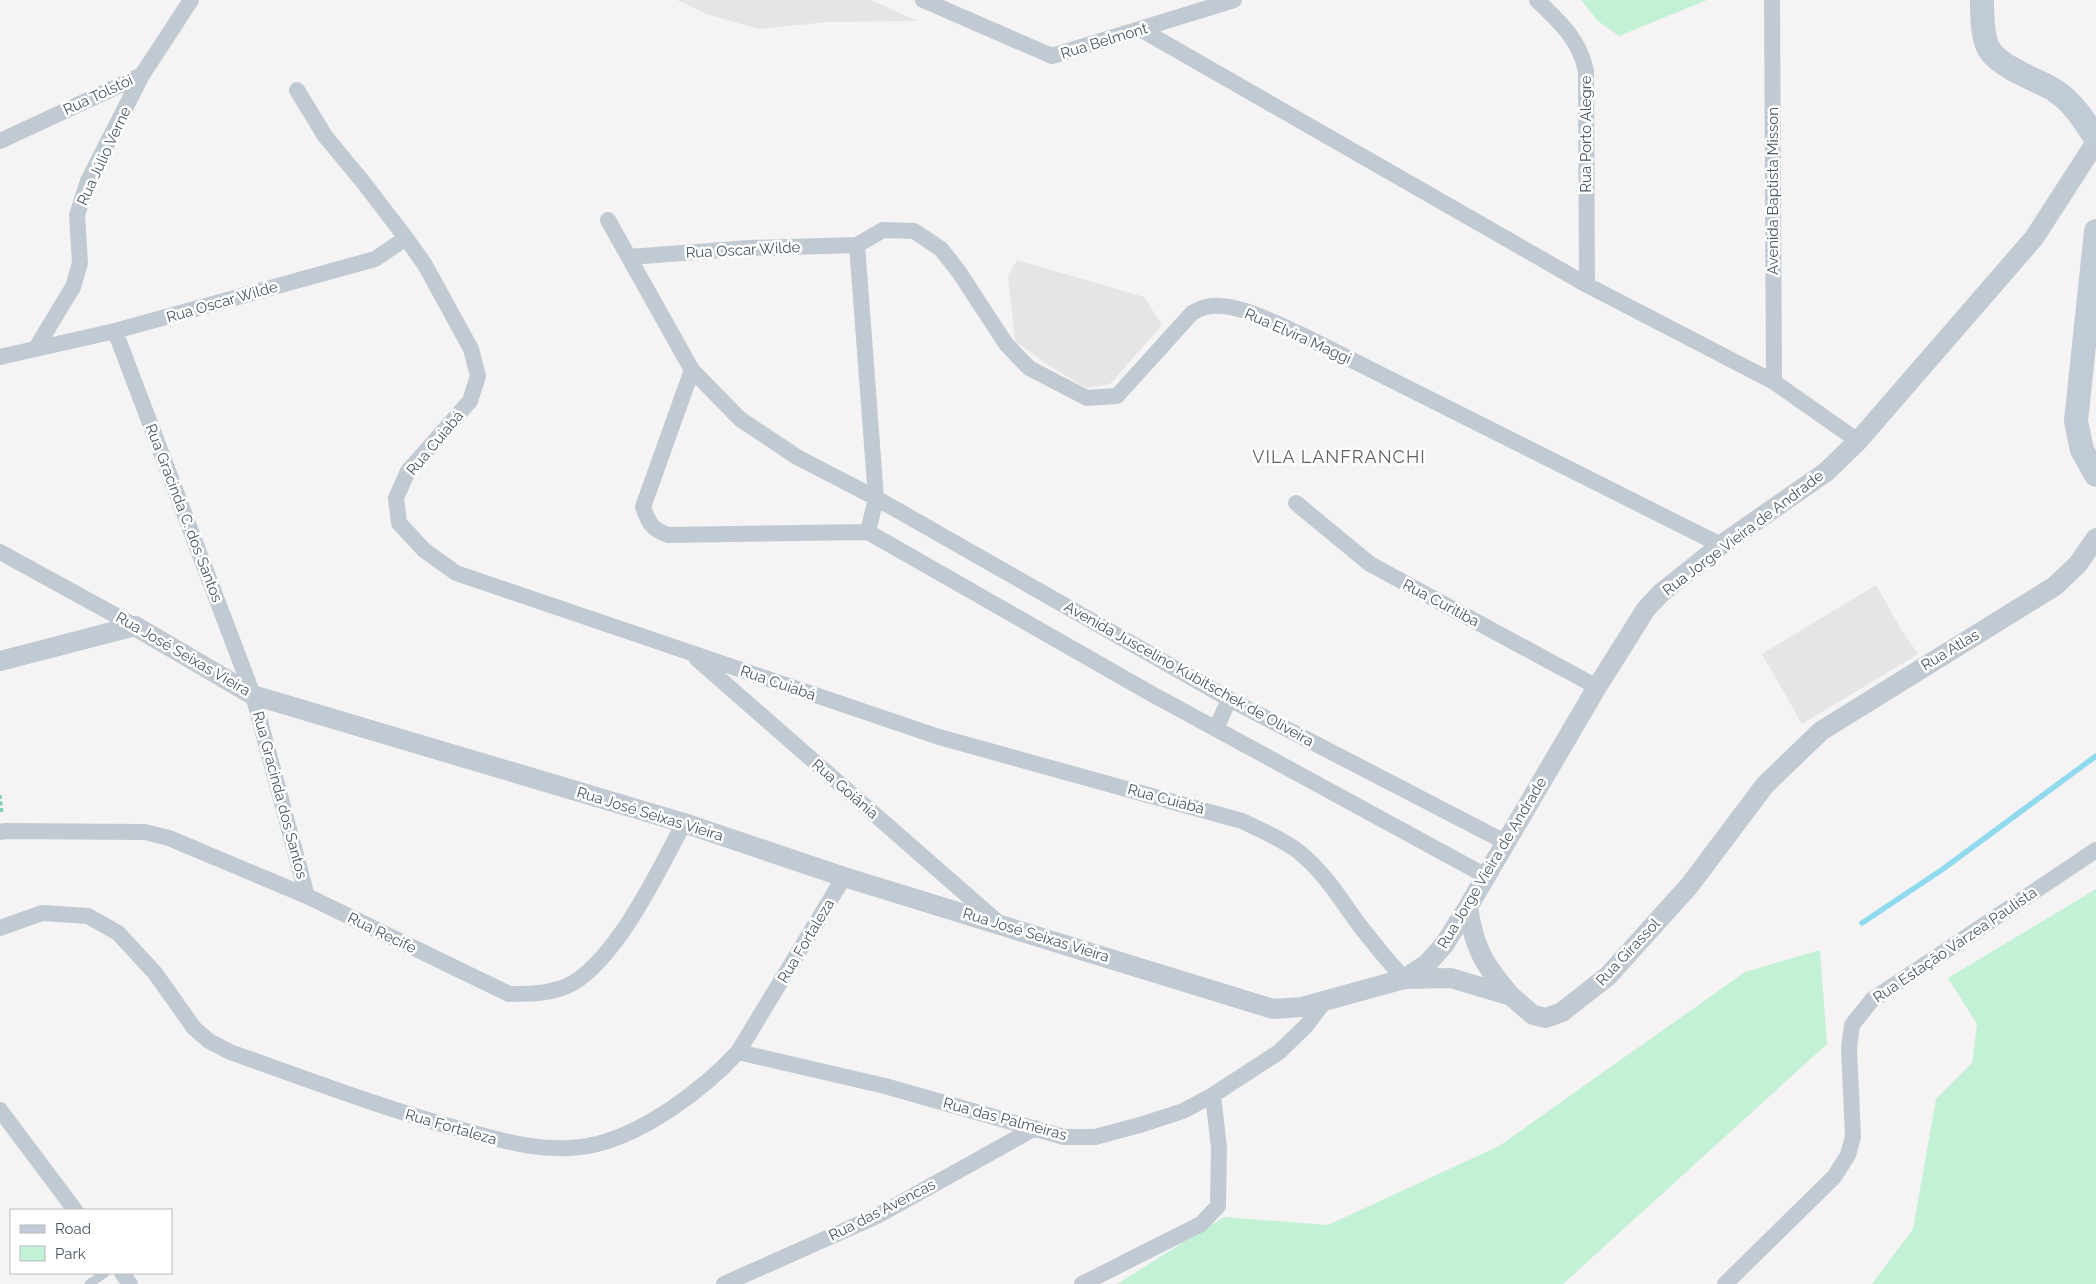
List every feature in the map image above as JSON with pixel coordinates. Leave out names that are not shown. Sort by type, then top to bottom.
[{"type":"main road","points":[[1982,0],[1985,37],[1990,51],[1998,60],[2055,90],[2079,111],[2096,140]]},
{"type":"main road","points":[[2096,231],[2076,421],[2082,450],[2096,475]]},
{"type":"street","name":"Rua Tolstói","points":[[0,141],[142,75],[191,0]]},
{"type":"street","name":"Rua Belmont","points":[[923,0],[1052,56],[1142,30],[1234,0]]},
{"type":"street","name":"Rua Porto Alegre","points":[[1537,0],[1571,35],[1583,53],[1586,71],[1587,285]]},
{"type":"street","name":"Avenida Baptista Misson","points":[[1772,0],[1774,382]]},
{"type":"street","points":[[1142,30],[1587,285],[1774,382],[1858,441]]},
{"type":"street","name":"Rua Júlio Verne","points":[[36,348],[73,287],[80,263],[77,214],[88,181],[142,75]]},
{"type":"street","points":[[297,90],[324,136],[363,182],[406,238]]},
{"type":"street","name":"Rua Jorge Vieira de Andrade","points":[[1324,1002],[1404,979],[1427,964],[1444,946],[1507,843],[1597,687],[1646,609],[1661,593],[1721,545],[1826,472],[1858,441],[2034,238],[2096,140]]},
{"type":"street","name":"Avenida Juscelino Kubitschek de Oliveira","points":[[608,220],[692,370],[740,419],[798,457],[876,498],[1228,699],[1507,843]]},
{"type":"street","name":"Rua Elvira Maggi","points":[[857,245],[883,230],[914,231],[921,235],[941,249],[959,272],[1006,344],[1029,368],[1086,398],[1117,396],[1192,314],[1206,307],[1228,307],[1266,319],[1302,335],[1721,545]]},
{"type":"street","name":"Rua Oscar Wilde","points":[[0,357],[115,332],[375,259],[406,238]]},
{"type":"street","name":"Rua Cuiabá","points":[[406,238],[426,264],[471,349],[478,376],[470,401],[408,471],[396,498],[399,523],[424,550],[456,573],[939,737],[1242,821],[1299,852],[1320,872],[1360,926],[1404,979]]},
{"type":"street","points":[[857,245],[876,498],[868,532]]},
{"type":"street","name":"Rua Oscar Wilde","points":[[630,257],[749,248],[857,245]]},
{"type":"street","name":"Rua Gracinda C. dos Santos","points":[[115,332],[253,695]]},
{"type":"street","points":[[692,370],[644,507],[648,521],[656,530],[668,535],[868,532],[1216,729],[1486,876]]},
{"type":"street","name":"Rua Curitiba","points":[[1296,503],[1370,564],[1597,687]]},
{"type":"street","name":"Rua Atlas","points":[[1796,754],[1821,731],[1874,696],[2055,586],[2078,564],[2096,538]]},
{"type":"street","name":"Rua José Seixas Vieira","points":[[0,552],[135,626],[253,695],[684,823],[844,877],[1273,1009],[1302,1007],[1324,1002]]},
{"type":"street","points":[[0,661],[135,626]]},
{"type":"street","name":"Rua Goiânia","points":[[690,654],[1000,924]]},
{"type":"street","name":"Rua Gracinda dos Santos","points":[[253,695],[307,896]]},
{"type":"street","points":[[1216,729],[1228,699]]},
{"type":"street","name":"Rua Girassol","points":[[1404,979],[1451,978],[1511,996],[1533,1015],[1546,1018],[1562,1012],[1590,992],[1608,976],[1689,886],[1765,785],[1796,754]]},
{"type":"street","name":"Rua Recife","points":[[0,832],[145,832],[169,838],[307,896],[509,994],[542,994],[572,983],[597,962],[623,931],[684,823]]},
{"type":"street","name":"Rua Estação Várzea Paulista","points":[[1725,1284],[1834,1177],[1848,1155],[1853,1137],[1848,1048],[1852,1025],[1872,1000],[2096,850]]},
{"type":"street","name":"Rua Fortaleza","points":[[0,928],[42,913],[88,916],[118,933],[155,973],[194,1028],[209,1041],[230,1052],[394,1111],[512,1144],[569,1149],[598,1144],[638,1128],[695,1092],[717,1075],[738,1052],[844,877]]},
{"type":"street","points":[[1468,908],[1472,934],[1478,951],[1491,973],[1511,996]]},
{"type":"street","name":"Rua das Palmeiras","points":[[738,1052],[885,1086],[1064,1137],[1094,1137],[1183,1111],[1213,1095],[1279,1052],[1306,1026],[1324,1002]]},
{"type":"street","points":[[1082,1284],[1201,1224],[1218,1206],[1219,1148],[1213,1095]]},
{"type":"street","points":[[0,1110],[74,1209]]},
{"type":"street","name":"Rua das Avencas","points":[[724,1284],[877,1216],[1034,1128]]},
{"type":"lane","points":[[89,1284],[104,1274]]},
{"type":"shaded area","points":[[677,0],[871,0],[917,21],[828,22],[759,29],[709,15]]},
{"type":"shaded area","points":[[1017,260],[1144,297],[1162,325],[1110,384],[1086,388],[1045,363],[1015,341],[1008,276]]},
{"type":"shaded area","points":[[1876,585],[1902,631],[1918,654],[1802,724],[1762,654]]},
{"type":"green space","points":[[1581,0],[1707,0],[1619,36],[1598,21]]},
{"type":"green space","points":[[2096,889],[2096,1284],[1872,1284],[1913,1229],[1936,1099],[1972,1063],[1977,1024],[1948,978]]},
{"type":"green space","points":[[1820,950],[1827,1044],[1563,1284],[1117,1284],[1224,1217],[1328,1225],[1499,1146],[1745,972]]},
{"type":"waterway","points":[[1862,923],[1943,869],[2096,756]]},
{"type":"district","name":"VILA LANFRANCHI","points":[[1339,457]]}]
